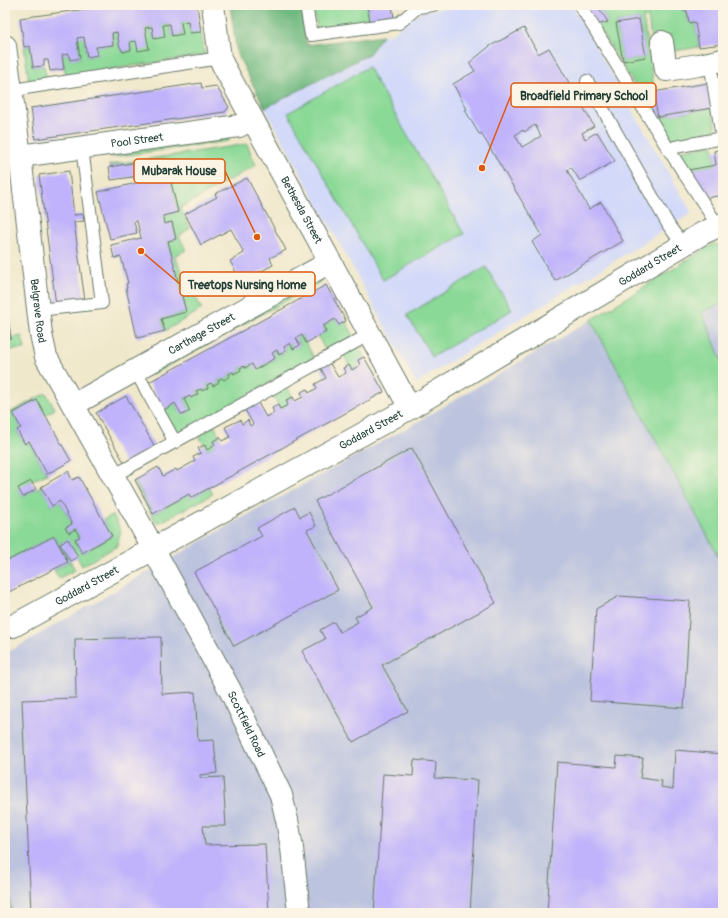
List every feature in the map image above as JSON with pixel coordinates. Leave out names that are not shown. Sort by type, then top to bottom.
[{"type":"street","name":"Bethesda Street","points":[[213,5],[220,58],[252,120],[410,408]]},
{"type":"street","points":[[662,42],[666,70],[716,61]]},
{"type":"street","name":"Belgrave Road","points":[[5,46],[8,93],[20,156],[41,334],[46,357],[153,549]]},
{"type":"street","name":"Pool Street","points":[[20,156],[239,126],[252,120]]},
{"type":"street","name":"Goddard Street","points":[[14,626],[410,408],[682,245],[721,225]]},
{"type":"street","name":"Carthage Street","points":[[73,405],[330,262]]},
{"type":"street","name":"Scottfield Road","points":[[153,549],[231,692],[281,795],[292,848],[299,913]]},
{"type":"lane","points":[[306,5],[311,35],[399,23],[418,7],[433,5]]},
{"type":"lane","points":[[580,5],[669,150],[721,225]]},
{"type":"lane","points":[[8,93],[25,88],[220,58]]},
{"type":"lane","points":[[669,150],[675,146],[722,138],[716,61]]},
{"type":"lane","points":[[587,81],[682,245]]},
{"type":"lane","points":[[38,310],[102,303],[82,148]]},
{"type":"lane","points":[[113,476],[370,334]]},
{"type":"lane","points":[[135,370],[175,442]]},
{"type":"shaded area","points":[[473,5],[477,8],[496,5],[572,5],[692,213],[416,383],[265,108],[369,54],[383,35],[390,35],[422,11]]},
{"type":"shaded area","points":[[723,248],[723,913],[12,913],[9,896],[5,822],[5,654],[233,523],[407,428],[591,320],[700,253]]},
{"type":"green space","points":[[230,5],[301,5],[307,45],[383,35],[369,54],[265,108],[237,54]]},
{"type":"green space","points":[[313,5],[367,5],[370,22],[317,29]]},
{"type":"green space","points":[[597,5],[682,5],[683,11],[687,11],[689,22],[695,22],[699,47],[674,51],[671,35],[651,38],[648,17],[643,17],[654,87],[638,90],[597,25],[608,22]],"holes":[[[639,19],[646,57],[623,61],[616,23]]]},
{"type":"green space","points":[[188,21],[190,33],[201,32],[205,55],[66,76],[62,55],[69,54],[70,60],[80,58],[77,38],[84,37],[87,57],[97,55],[96,47],[113,45],[112,33],[117,32],[119,45],[123,52],[131,50],[130,42],[136,41],[148,49],[145,28],[152,27],[154,39],[163,25],[170,24],[172,36],[183,34],[181,23]]},
{"type":"green space","points":[[30,46],[33,67],[44,66],[47,79],[29,82],[24,47]]},
{"type":"green space","points":[[368,67],[464,234],[383,280],[288,113]]},
{"type":"green space","points":[[712,108],[717,135],[671,142],[659,123],[658,117]]},
{"type":"green space","points":[[229,138],[229,141],[111,157],[111,153]]},
{"type":"green space","points":[[247,144],[256,165],[180,208],[190,228],[179,236],[186,250],[174,256],[202,309],[165,331],[161,319],[186,312],[168,241],[176,239],[172,222],[164,224],[163,216],[178,212],[166,159],[138,165],[137,163],[109,167],[109,165]]},
{"type":"green space","points":[[713,145],[716,165],[688,170],[678,151]]},
{"type":"green space","points":[[713,244],[723,245],[723,303],[702,312],[723,364],[723,561],[721,561],[591,320]]},
{"type":"green space","points":[[486,267],[512,310],[432,357],[407,315]]},
{"type":"green space","points":[[319,279],[322,281],[151,375],[152,371]]},
{"type":"green space","points":[[335,319],[339,325],[346,321],[354,337],[326,352],[318,336],[326,332],[323,326]]},
{"type":"green space","points":[[302,335],[314,358],[178,434],[164,410],[175,403],[182,415],[190,411],[184,399],[198,394],[196,391],[201,389],[202,391],[208,388],[207,385],[211,383],[213,385],[219,382],[218,380],[222,378],[224,380],[233,372],[235,374],[244,366],[246,368],[252,364],[255,369],[275,359],[272,353],[277,350],[280,355],[286,351],[284,346],[290,343],[293,349],[300,345],[296,338]]},
{"type":"green space","points":[[22,336],[25,349],[5,350],[5,339]]},
{"type":"green space","points":[[358,346],[364,357],[358,360],[360,365],[352,370],[343,354]]},
{"type":"green space","points":[[286,385],[293,397],[286,400],[288,405],[280,409],[272,393]]},
{"type":"green space","points":[[46,393],[55,409],[45,415],[36,400],[13,413],[21,428],[17,431],[25,444],[29,441],[47,474],[18,489],[23,497],[41,486],[52,506],[60,501],[72,524],[66,528],[69,533],[75,529],[80,537],[75,539],[82,553],[112,536],[103,520],[113,515],[121,531],[117,546],[82,566],[68,540],[61,543],[75,570],[59,578],[54,570],[68,562],[54,536],[5,562],[5,415]]},
{"type":"green space","points":[[214,425],[220,437],[213,441],[215,445],[207,450],[198,434]]},
{"type":"green space","points":[[135,480],[153,514],[189,494],[191,498],[209,488],[213,494],[157,524],[133,481]]},
{"type":"green space","points":[[5,822],[9,896],[12,913],[5,913]]},
{"type":"building","points":[[115,5],[197,5],[201,32],[190,33],[188,21],[181,23],[183,34],[172,36],[170,24],[163,25],[165,37],[154,39],[152,27],[145,28],[149,49],[138,51],[136,41],[130,42],[131,50],[123,52],[119,45],[117,32],[112,33],[113,45],[96,47],[97,55],[87,57],[84,37],[77,38],[80,58],[70,60],[69,54],[62,55],[64,69],[50,71],[48,60],[44,60],[44,66],[33,67],[30,46],[24,47],[20,18]]},
{"type":"building","points":[[367,5],[392,5],[394,18],[370,22]]},
{"type":"building","points":[[586,5],[597,5],[608,22],[597,25]]},
{"type":"building","points":[[682,5],[723,5],[723,44],[699,47],[695,22],[689,23],[687,11],[683,11]]},
{"type":"building","points":[[639,19],[646,57],[623,61],[616,23]]},
{"type":"building","points":[[524,28],[538,54],[549,48],[594,126],[582,133],[585,139],[597,132],[615,161],[580,181],[571,167],[567,170],[589,209],[601,202],[623,241],[555,281],[532,242],[542,235],[481,133],[479,134],[465,110],[467,109],[453,84],[475,71],[469,63],[490,46]],"holes":[[[535,125],[541,136],[522,147],[515,135],[523,130],[524,132]]]},
{"type":"building","points":[[718,80],[723,80],[723,93],[721,93]]},
{"type":"building","points":[[201,83],[202,88],[216,86],[229,107],[225,112],[35,139],[31,108]]},
{"type":"building","points":[[708,83],[712,108],[658,117],[653,92]]},
{"type":"building","points":[[723,149],[723,195],[707,198],[688,170],[716,165],[714,151]]},
{"type":"building","points":[[166,161],[178,212],[163,216],[164,224],[172,222],[176,239],[168,241],[186,312],[161,319],[165,331],[137,338],[126,288],[126,284],[128,283],[121,257],[114,258],[111,245],[141,238],[137,221],[134,222],[137,233],[110,239],[98,192],[149,180],[146,166]]},
{"type":"building","points":[[138,162],[140,176],[111,180],[109,167]]},
{"type":"building","points":[[69,171],[74,215],[83,214],[84,221],[74,222],[85,301],[56,305],[39,175]]},
{"type":"building","points":[[247,178],[286,250],[270,258],[273,265],[241,282],[230,261],[244,253],[231,229],[201,245],[185,214],[217,197],[215,194]]},
{"type":"building","points":[[326,285],[346,321],[339,325],[335,319],[323,326],[326,332],[306,343],[302,335],[296,338],[300,345],[293,349],[290,343],[284,347],[286,351],[279,355],[277,350],[272,353],[275,358],[255,370],[252,364],[245,368],[244,366],[240,368],[241,370],[234,374],[233,372],[229,374],[230,376],[224,380],[222,378],[218,380],[219,382],[213,386],[211,383],[207,385],[208,388],[202,391],[201,389],[196,391],[198,394],[191,398],[190,396],[184,399],[190,411],[182,415],[175,403],[164,410],[149,382]]},
{"type":"building","points":[[8,317],[11,338],[5,339],[5,318]]},
{"type":"building","points":[[364,357],[384,392],[191,498],[189,494],[153,514],[135,480],[158,467],[163,476],[176,469],[177,471],[195,461],[193,457],[201,453],[198,448],[205,445],[207,450],[215,445],[213,441],[220,437],[222,441],[230,437],[225,427],[240,420],[242,424],[248,420],[250,426],[253,424],[244,408],[257,401],[266,417],[274,413],[272,408],[278,405],[280,409],[288,405],[286,400],[293,397],[295,401],[303,397],[301,392],[307,389],[309,393],[317,388],[315,384],[326,378],[320,367],[329,362],[338,377],[346,373],[343,368],[349,365],[352,370],[360,365],[358,360]]},
{"type":"building","points":[[126,396],[155,447],[125,464],[96,413]]},
{"type":"building","points":[[37,400],[71,461],[47,474],[29,441],[25,444],[17,430],[21,428],[13,413]]},
{"type":"building","points":[[412,448],[496,603],[382,665],[408,711],[353,742],[302,651],[325,639],[320,630],[334,622],[340,632],[358,622],[355,617],[373,607],[315,501]]},
{"type":"building","points":[[68,471],[72,480],[79,477],[112,536],[82,553],[75,539],[80,537],[75,529],[69,533],[65,528],[72,524],[60,501],[52,506],[41,487]]},
{"type":"building","points":[[31,481],[36,489],[23,497],[18,488]]},
{"type":"building","points":[[295,507],[300,517],[309,512],[316,526],[307,530],[338,590],[234,646],[194,572],[262,536],[257,528]]},
{"type":"building","points":[[54,536],[68,562],[7,593],[5,589],[5,562]]},
{"type":"building","points":[[68,539],[78,557],[70,561],[60,544]]},
{"type":"building","points":[[619,596],[690,601],[684,708],[590,701],[596,609]]},
{"type":"building","points":[[161,637],[162,694],[195,692],[198,741],[214,740],[217,773],[200,775],[200,778],[223,777],[226,826],[203,826],[205,845],[265,844],[269,913],[31,913],[22,700],[76,698],[75,639]]},
{"type":"building","points":[[675,750],[723,754],[723,913],[662,913],[634,911],[634,913],[547,913],[557,762],[616,767],[617,756],[643,758],[640,778],[662,781],[661,787],[673,789]]},
{"type":"building","points":[[414,760],[436,762],[435,778],[478,780],[470,913],[374,913],[383,774],[413,776]]},
{"type":"place","name":"Broadfield Primary School","points":[[482,168]]},
{"type":"place","name":"Mubarak House","points":[[257,237]]},
{"type":"place","name":"Treetops Nursing Home","points":[[141,251]]}]
